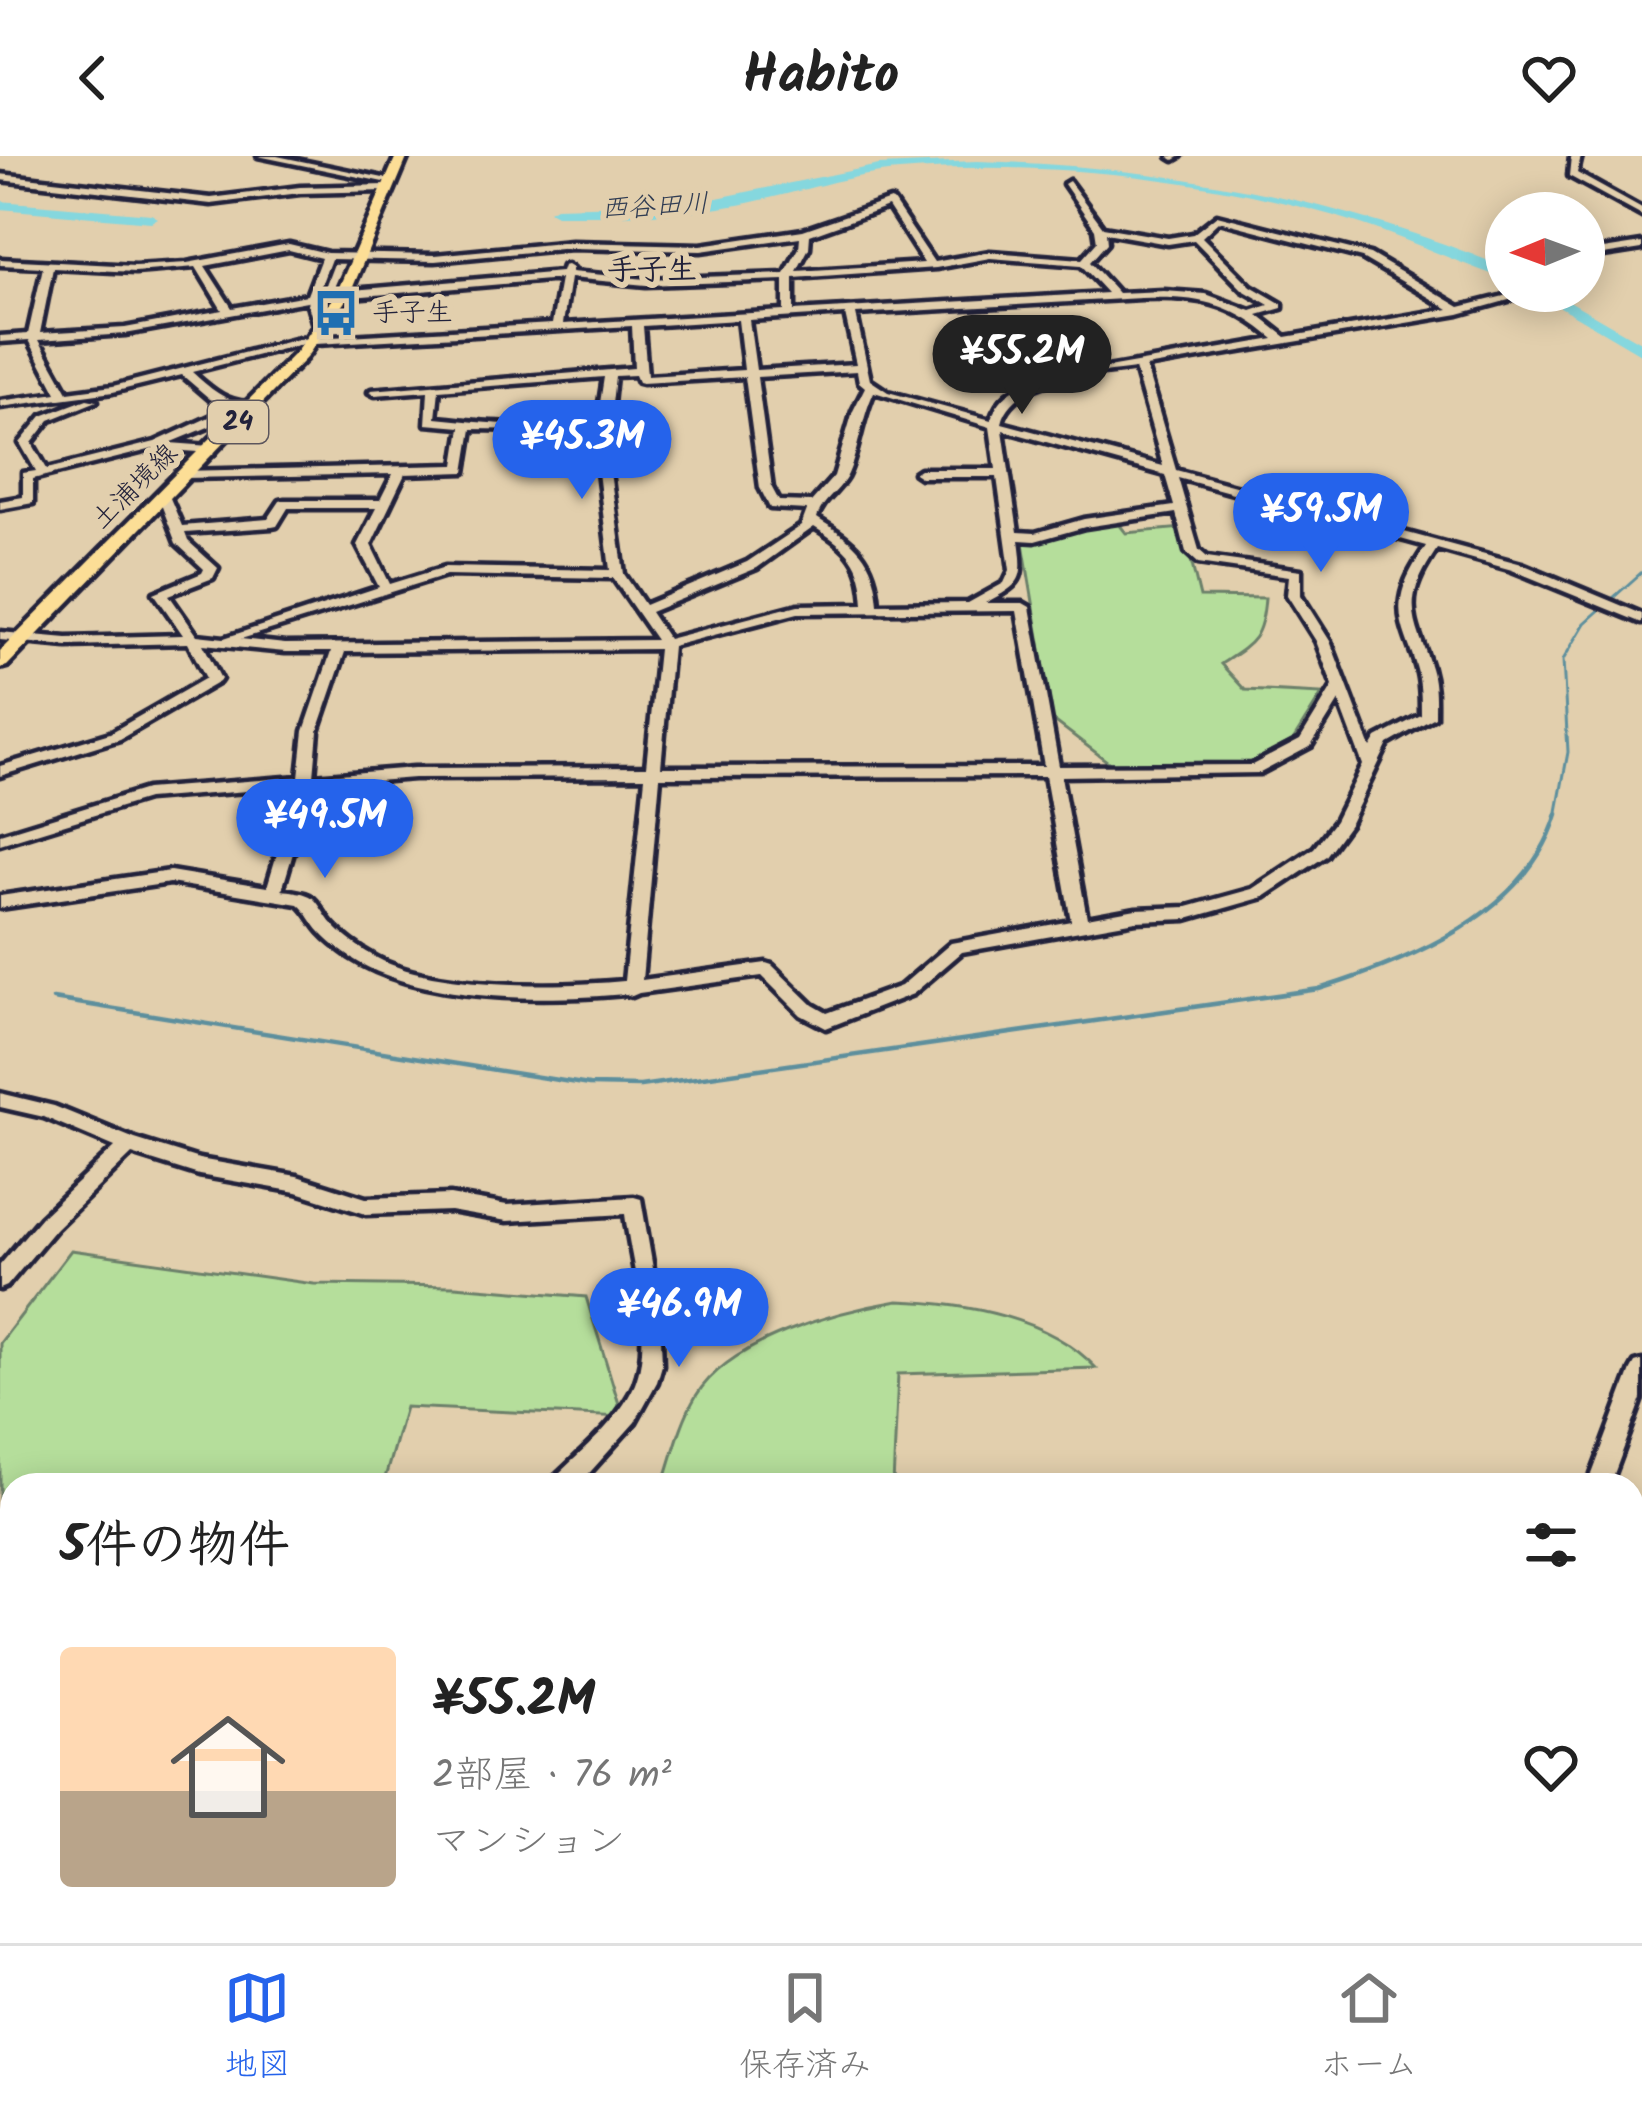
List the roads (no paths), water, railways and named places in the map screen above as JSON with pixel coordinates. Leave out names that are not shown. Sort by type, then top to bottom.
[{"type":"main road","name":"土浦境線","points":[[0,662],[210,450],[315,335],[343,294],[402,156]]},
{"type":"street","points":[[263,156],[388,184]]},
{"type":"street","points":[[1576,156],[1572,174],[1642,213]]},
{"type":"street","points":[[0,176],[211,201],[388,184]]},
{"type":"street","points":[[1069,184],[1100,229],[1102,243],[1084,262]]},
{"type":"street","points":[[0,262],[130,269],[199,265],[289,248],[327,256],[435,258],[571,245],[701,248],[805,232],[890,203],[931,265]]},
{"type":"street","points":[[1100,229],[1168,241],[1196,237],[1217,218],[1337,246],[1377,261],[1459,311]]},
{"type":"street","points":[[789,315],[789,276],[804,248],[805,232]]},
{"type":"street","points":[[1196,237],[1247,288],[1278,306],[1248,315]]},
{"type":"street","points":[[557,328],[571,245]]},
{"type":"street","points":[[1605,252],[1642,246]]},
{"type":"street","points":[[315,335],[311,297],[327,256]]},
{"type":"street","points":[[0,339],[112,333],[311,297],[566,274],[646,282],[789,276],[931,265],[972,257],[1084,262],[1115,296]]},
{"type":"street","points":[[49,264],[33,338],[65,397]]},
{"type":"street","points":[[199,265],[229,312]]},
{"type":"street","points":[[44,474],[26,443],[46,418],[122,388],[315,335],[557,328],[1199,292],[1248,315],[1284,341]]},
{"type":"street","points":[[964,605],[1010,585],[1017,569],[996,425],[999,407],[1030,386],[1485,304]]},
{"type":"street","points":[[850,311],[859,367],[871,388],[1517,567],[1642,619]]},
{"type":"street","points":[[743,318],[766,488],[774,505],[813,513],[859,556],[871,571],[871,606]]},
{"type":"street","points":[[638,324],[642,380],[859,367]]},
{"type":"street","points":[[1140,365],[1193,552],[1203,560],[1296,573],[1294,595],[1323,641],[1370,764]]},
{"type":"street","points":[[183,370],[214,397],[247,406]]},
{"type":"street","points":[[375,392],[640,371]]},
{"type":"street","points":[[434,388],[430,421],[515,426],[588,420],[606,404],[610,374]]},
{"type":"street","points":[[0,404],[122,388]]},
{"type":"street","points":[[642,610],[752,565],[807,528],[841,477],[859,411],[871,388]]},
{"type":"street","points":[[0,505],[29,500],[28,476],[146,447],[247,406]]},
{"type":"street","points":[[588,420],[604,472],[617,574],[665,644],[632,990]]},
{"type":"street","points":[[185,474],[461,469],[467,424]]},
{"type":"street","points":[[146,447],[210,450]]},
{"type":"street","points":[[387,591],[364,544],[401,470]]},
{"type":"street","points":[[920,473],[1004,473]]},
{"type":"street","points":[[0,771],[115,736],[209,683],[213,675],[161,593],[208,575],[211,568],[182,543],[166,501],[160,500]]},
{"type":"street","points":[[177,530],[272,523],[284,504],[383,505]]},
{"type":"street","points":[[1015,536],[1035,537],[1084,523],[1182,508]]},
{"type":"street","points":[[0,902],[170,877],[274,891],[313,905],[323,925],[350,947],[378,966],[410,977],[511,991],[632,990],[766,970],[807,1010],[826,1021],[907,990],[957,947],[1136,915],[1214,908],[1260,892],[1320,852],[1342,823],[1382,741],[1428,716],[1424,669],[1403,610],[1414,571],[1434,543]]},
{"type":"street","points":[[220,641],[445,571],[617,574]]},
{"type":"street","points":[[0,636],[193,639],[339,649],[665,644],[765,614],[871,606],[1023,607],[1080,927]]},
{"type":"street","points":[[274,891],[306,783],[311,730],[339,649]]},
{"type":"street","points":[[0,839],[146,794],[414,773],[1255,770],[1306,742],[1340,687]]},
{"type":"street","points":[[0,1100],[200,1167],[297,1184],[366,1206],[450,1203],[507,1213],[634,1205],[650,1370],[640,1396],[574,1473]]},
{"type":"street","points":[[0,1280],[48,1222],[129,1145]]},
{"type":"street","points":[[1603,1473],[1642,1370]]},
{"type":"waterway","points":[[556,211],[715,205],[900,167],[1055,167],[1132,173],[1286,199],[1362,219],[1485,265]]},
{"type":"waterway","name":"西谷田川","points":[[0,205],[151,218]]},
{"type":"waterway","name":"西谷田川","points":[[1577,312],[1642,350]]},
{"type":"waterway","points":[[1556,816],[1568,752],[1563,660],[1585,623],[1642,572]]},
{"type":"waterway","points":[[53,999],[589,1085],[640,1086],[1319,989],[1426,948],[1492,906],[1520,880],[1542,849],[1556,816]]},
{"type":"place","name":"手子生","points":[[336,313]]},
{"type":"district","name":"手子生","points":[[652,271]]}]
